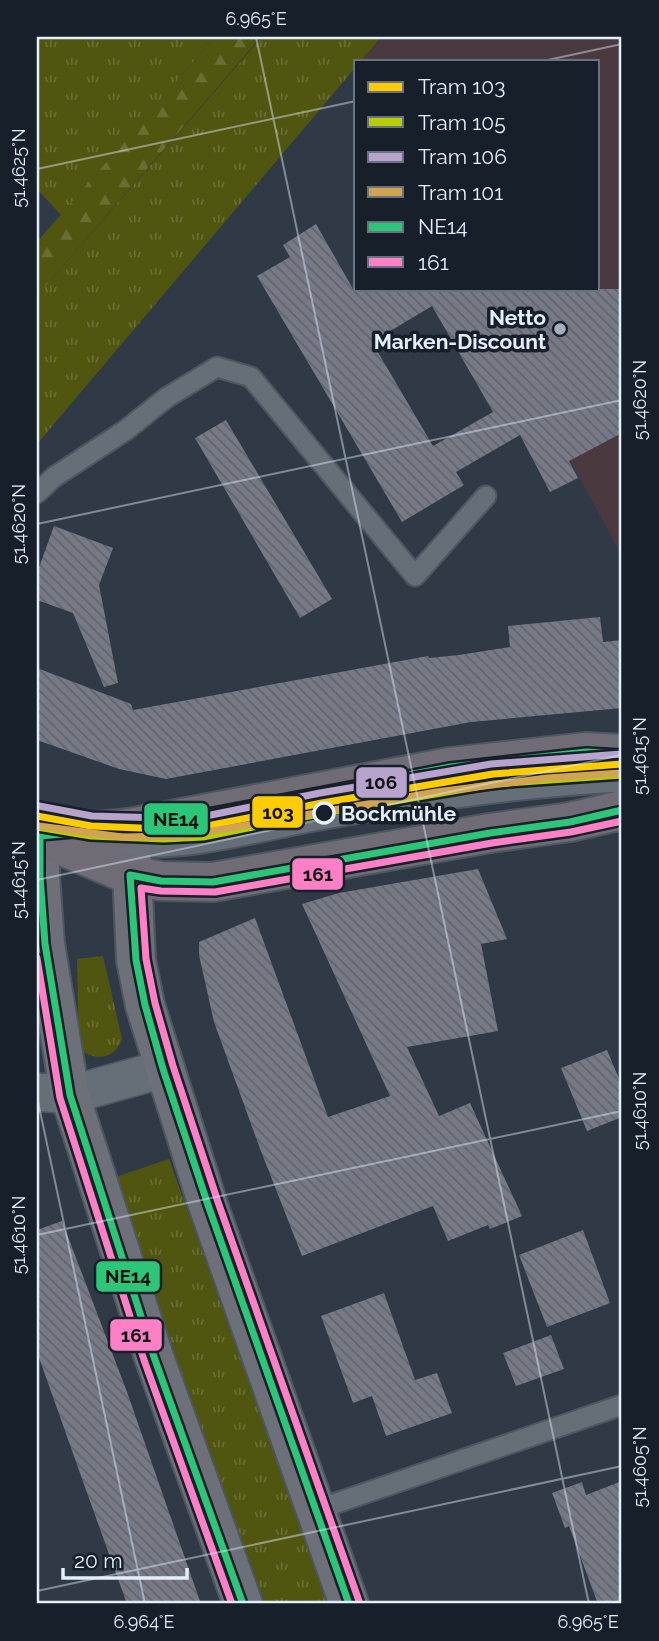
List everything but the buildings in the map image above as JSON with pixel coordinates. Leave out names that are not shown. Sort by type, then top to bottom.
[{"type":"main road","points":[[243,1604],[154,1357],[53,1094],[39,836],[130,850],[450,766],[586,752],[622,754]]},
{"type":"main road","points":[[130,850],[161,881],[213,882],[490,832],[570,822],[622,810]]},
{"type":"main road","points":[[130,850],[136,960],[163,1069],[208,1205],[349,1604]]},
{"type":"street","points":[[53,1094],[163,1069]]},
{"type":"lane","points":[[37,493],[54,477],[126,430],[166,398],[217,367],[251,377],[415,576],[486,496]]},
{"type":"lane","points":[[130,850],[204,843],[318,821],[504,791],[622,782]]},
{"type":"lane","points":[[316,1510],[622,1405]]},
{"type":"shaded area","points":[[381,37],[622,37],[622,556],[477,290],[600,290],[600,60],[362,60]]},
{"type":"green space","points":[[37,37],[215,37],[61,215],[37,189]]},
{"type":"green space","points":[[215,37],[261,37],[37,296],[37,242]]},
{"type":"green space","points":[[262,37],[381,37],[362,60],[354,60],[354,69],[37,444],[37,296]]},
{"type":"green space","points":[[103,956],[122,1039],[115,1051],[98,1057],[79,1049],[77,959]]},
{"type":"green space","points":[[169,1159],[329,1604],[265,1604],[110,1179]]},
{"type":"tram line","name":"106","points":[[39,806],[92,816],[201,817],[320,793],[491,764],[621,754]]},
{"type":"tram line","name":"103","points":[[37,816],[91,826],[164,829],[202,827],[322,803],[493,774],[622,764]]},
{"type":"tram line","name":"101","points":[[39,826],[122,837],[184,836],[436,792],[547,778],[621,773]]},
{"type":"tram line","name":"105","points":[[37,827],[91,836],[164,839],[203,837],[494,784],[622,775]]},
{"type":"transit line","name":"NE14","points":[[243,1604],[154,1357],[70,1095],[45,944],[40,836],[130,828],[450,767],[586,752],[622,754]]},
{"type":"transit line","name":"NE14","points":[[349,1604],[208,1205],[163,1069],[136,960],[130,875],[161,881],[213,882],[490,833],[570,822],[622,810]]},
{"type":"transit line","name":"161","points":[[359,1601],[218,1202],[173,1066],[146,959],[141,888],[215,892],[622,821]]},
{"type":"transit line","name":"161","points":[[37,958],[60,1098],[144,1360],[232,1604]]},
{"type":"place","name":"Netto Marken-Discount","points":[[560,329]]},
{"type":"place","name":"Bockmühle","points":[[324,813]]}]
